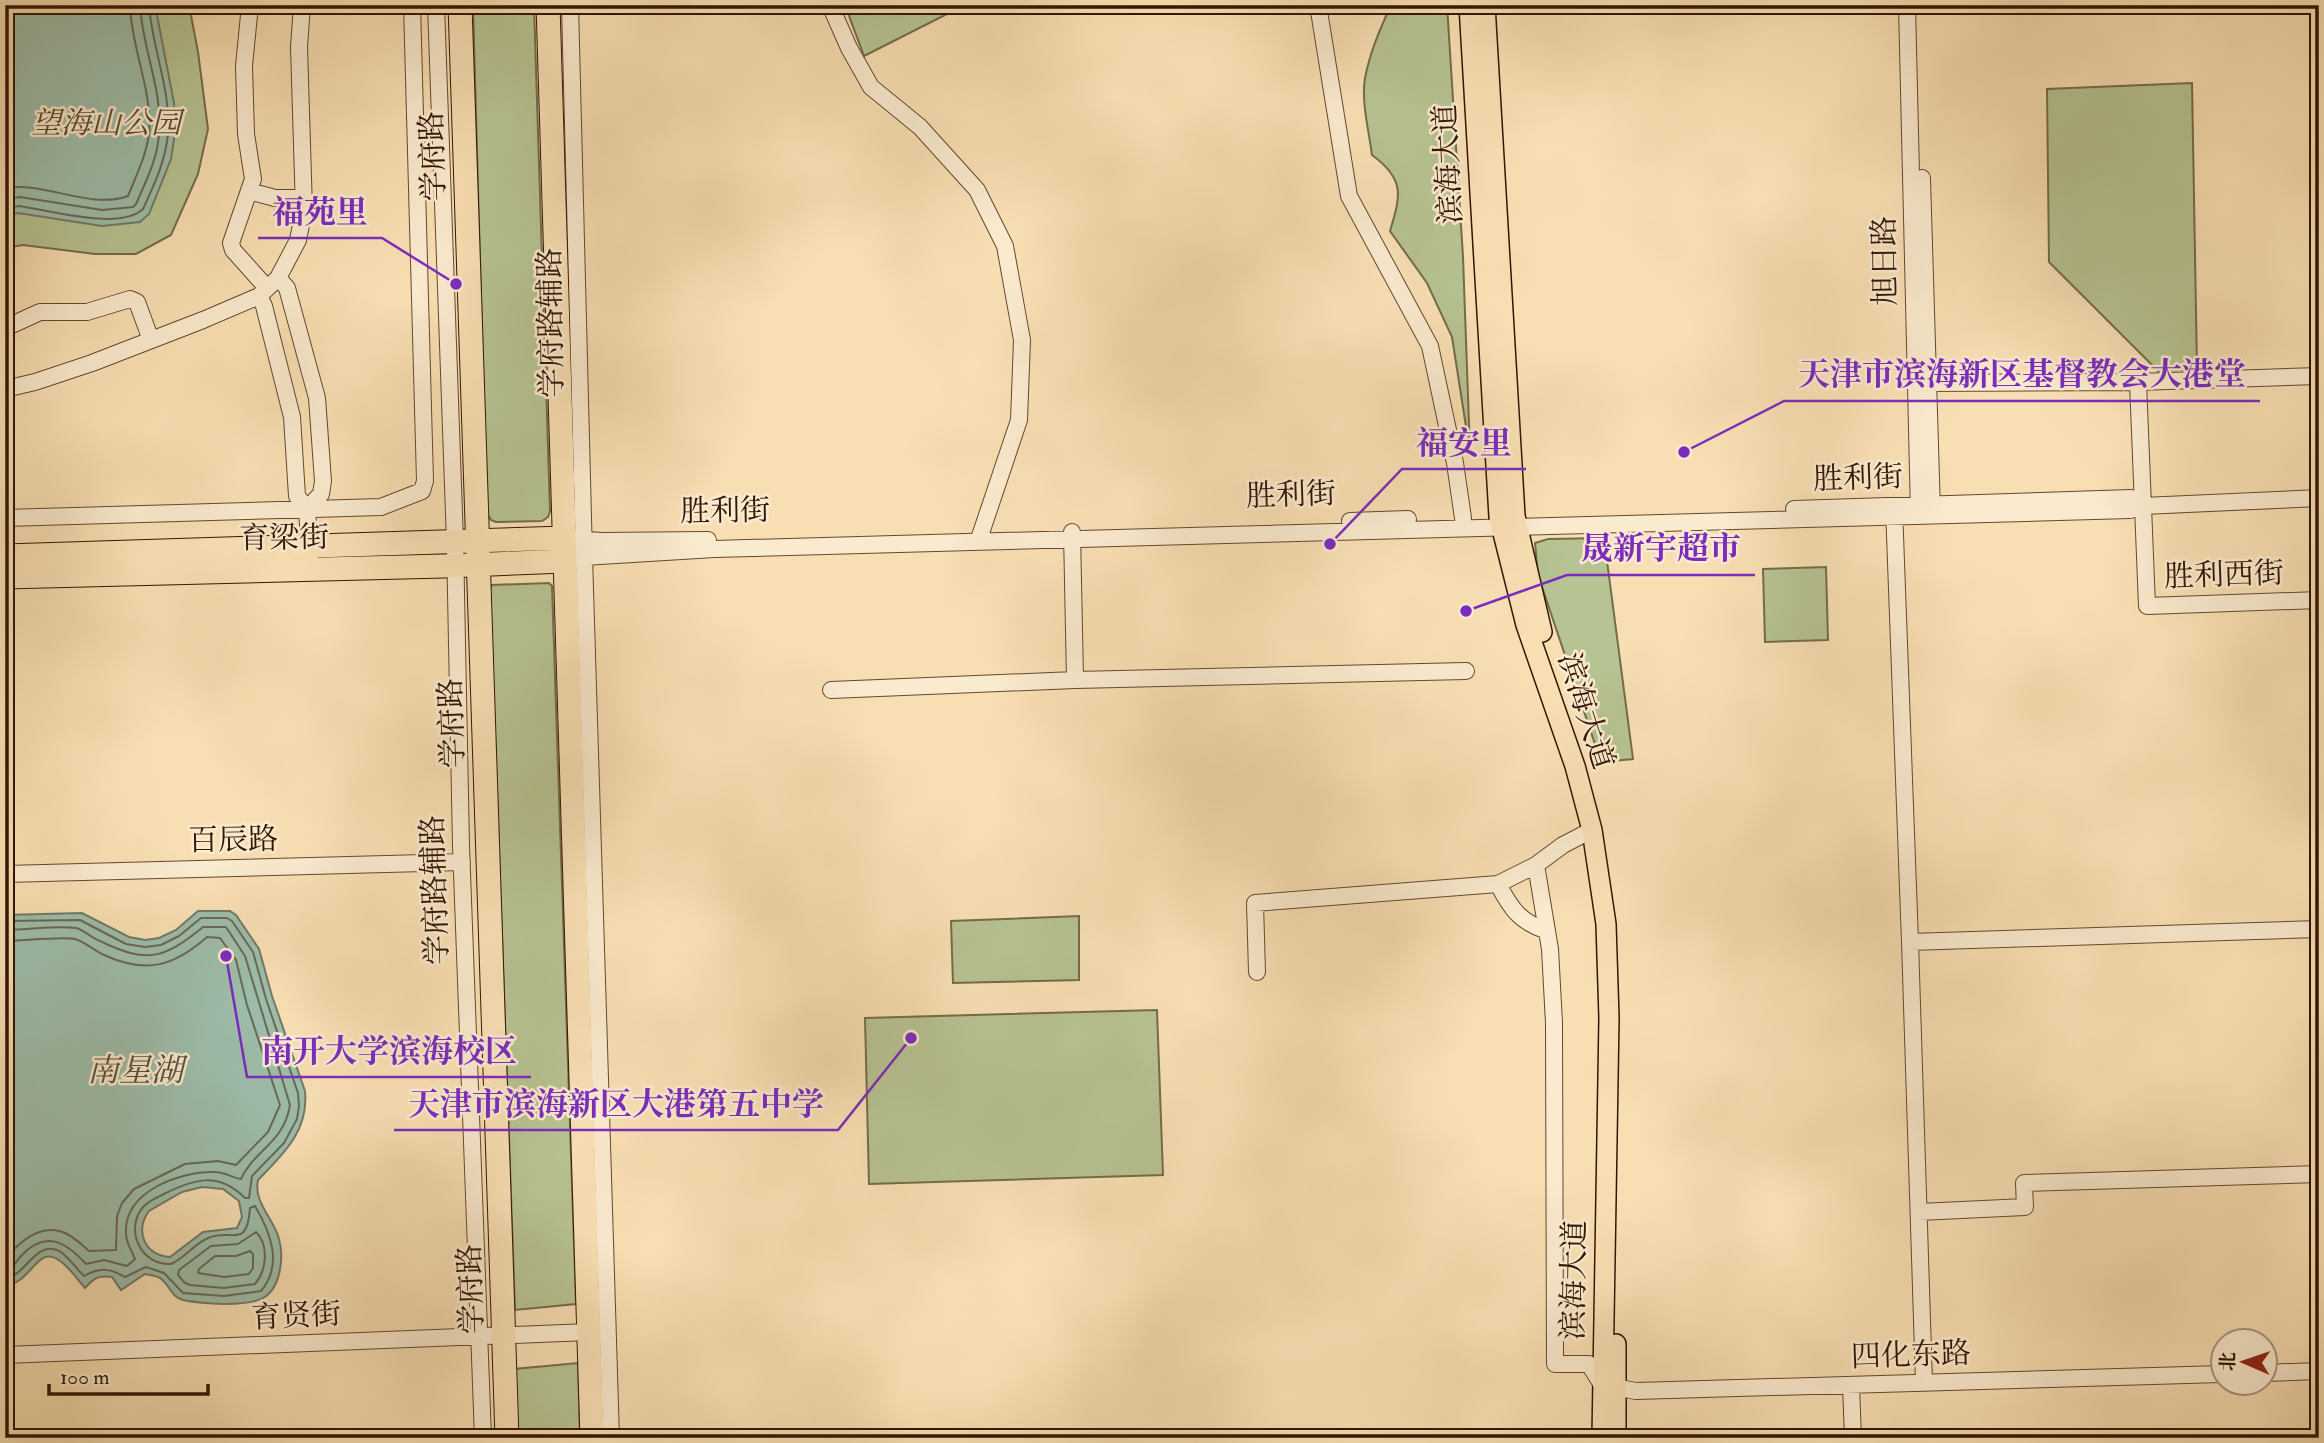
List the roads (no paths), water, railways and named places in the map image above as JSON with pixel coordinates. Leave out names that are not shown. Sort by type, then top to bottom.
[{"type":"highway","name":"学府路","points":[[460,5],[466,541],[478,565],[507,1438]]},
{"type":"highway","points":[[548,5],[574,549],[592,1438]]},
{"type":"highway","name":"育梁街","points":[[5,577],[310,558],[466,541],[574,549]]},
{"type":"highway","name":"育梁街","points":[[5,556],[310,558],[454,566],[478,565],[574,549]]},
{"type":"main road","name":"滨海大道","points":[[1469,5],[1508,521],[1526,625],[1575,766],[1592,830],[1600,876],[1609,972],[1609,1387],[1616,1438]]},
{"type":"main road","name":"滨海大道","points":[[1485,5],[1508,521],[1605,826],[1622,975],[1609,1387],[1602,1438]]},
{"type":"street","points":[[236,5],[247,27]]},
{"type":"street","points":[[250,5],[244,66],[246,134],[253,179],[231,243],[233,250],[268,287]]},
{"type":"street","points":[[302,5],[299,47],[304,211],[298,240],[268,287],[264,306],[292,417],[297,496],[307,509],[310,558]]},
{"type":"street","points":[[5,518],[381,507],[422,491],[425,481],[412,5]]},
{"type":"street","name":"学府路辅路","points":[[436,5],[466,541],[454,566],[483,1438]]},
{"type":"street","name":"学府路辅路","points":[[570,5],[574,549],[611,1438]]},
{"type":"street","points":[[830,5],[849,48],[871,87],[920,127],[977,190],[1005,246],[1022,340],[1019,420],[980,538]]},
{"type":"street","points":[[1318,5],[1349,196],[1430,346],[1455,463],[1463,518]]},
{"type":"street","name":"旭日路","points":[[1907,5],[1926,510]]},
{"type":"street","name":"旭日路","points":[[1917,5],[1922,383]]},
{"type":"street","points":[[250,191],[275,198],[303,198]]},
{"type":"street","points":[[5,389],[92,363],[151,340],[268,287],[287,288],[317,398],[323,481],[321,494],[307,509]]},
{"type":"street","points":[[5,328],[40,312],[87,312],[130,299],[137,302],[151,340]]},
{"type":"street","points":[[1922,383],[2138,382],[2319,376]]},
{"type":"street","points":[[2138,382],[2143,506]]},
{"type":"street","name":"胜利街","points":[[574,549],[715,549],[1684,516],[1926,510],[2130,510],[2143,506],[2319,498]]},
{"type":"street","name":"胜利西街","points":[[2143,506],[2147,606],[2319,600]]},
{"type":"street","points":[[1894,511],[1924,1382]]},
{"type":"street","name":"胜利街","points":[[1072,535],[1463,518],[1508,521]]},
{"type":"street","points":[[1072,535],[1075,680]]},
{"type":"street","points":[[831,690],[1075,680],[1466,671]]},
{"type":"street","points":[[1258,972],[1255,903],[1498,884],[1536,865],[1563,845],[1592,830]]},
{"type":"street","name":"百辰路","points":[[5,874],[462,862]]},
{"type":"street","points":[[1536,865],[1547,931],[1554,1023],[1555,1364],[1589,1364],[1609,1387]]},
{"type":"street","points":[[1498,884],[1516,914],[1531,926],[1547,931]]},
{"type":"street","points":[[1910,942],[2319,929]]},
{"type":"street","points":[[1919,1212],[2025,1207],[2024,1183],[2319,1174]]},
{"type":"street","name":"育贤街","points":[[5,1355],[589,1332]]},
{"type":"street","points":[[2278,1372],[2319,1371]]},
{"type":"street","name":"四化东路","points":[[1609,1387],[1636,1391],[2208,1374]]},
{"type":"street","points":[[1851,1385],[1853,1438]]},
{"type":"water","name":"望海山公园","points":[[5,5],[155,5],[174,103],[175,133],[171,159],[149,214],[140,222],[102,226],[18,213],[5,215]]},
{"type":"water","name":"南星湖","points":[[198,911],[230,911],[236,915],[259,949],[272,996],[305,1091],[303,1118],[298,1130],[285,1151],[258,1180],[258,1196],[280,1246],[280,1272],[274,1287],[263,1298],[255,1301],[224,1304],[183,1300],[173,1294],[160,1278],[145,1274],[121,1290],[112,1277],[107,1276],[97,1278],[85,1288],[65,1265],[50,1256],[38,1262],[21,1279],[5,1285],[5,915],[82,913],[129,937],[145,940],[159,938],[176,930]],"holes":[[[202,1187],[223,1189],[239,1201],[242,1217],[237,1228],[203,1232],[170,1257],[161,1256],[148,1247],[144,1241],[142,1226],[149,1211],[182,1192]]]},
{"type":"place","name":"福苑里","points":[[456,284]]},
{"type":"place","name":"天津市滨海新区基督教会大港堂","points":[[1684,452]]},
{"type":"place","name":"福安里","points":[[1330,544]]},
{"type":"place","name":"晟新宇超市","points":[[1466,611]]},
{"type":"place","name":"南开大学滨海校区","points":[[226,956]]},
{"type":"place","name":"天津市滨海新区大港第五中学","points":[[911,1038]]}]
